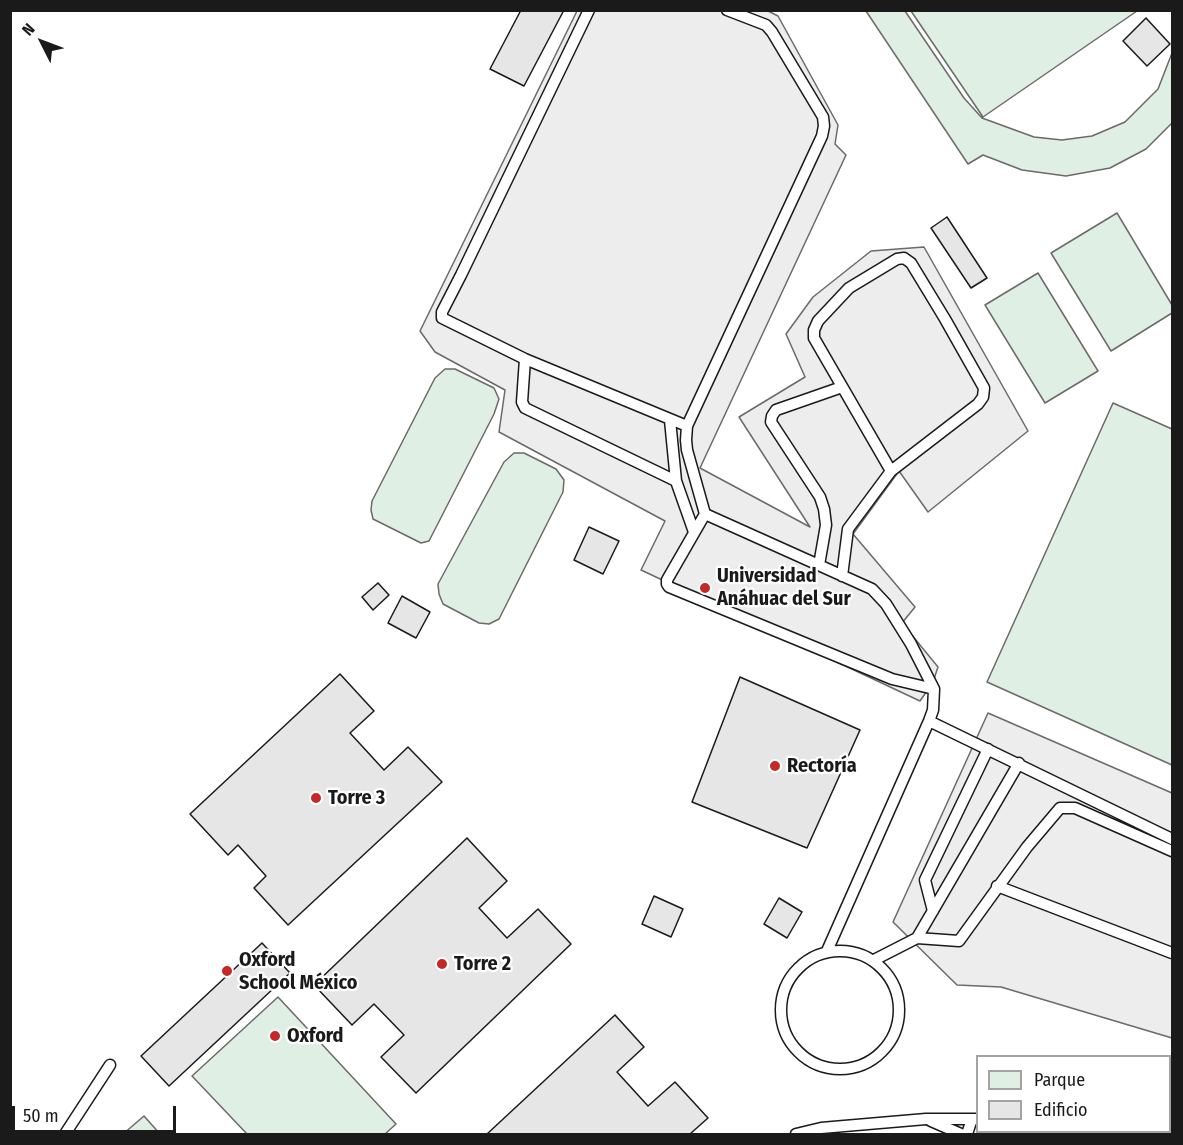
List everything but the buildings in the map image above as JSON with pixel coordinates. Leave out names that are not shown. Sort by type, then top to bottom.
[{"type":"lane","points":[[589,10],[482,233],[441,312],[442,318],[525,359],[687,426]]},
{"type":"lane","points":[[728,10],[766,25],[772,32],[823,117],[824,126],[822,136],[687,426],[687,450],[705,514],[667,580],[667,584],[669,587],[892,679],[934,689]]},
{"type":"lane","points":[[842,576],[848,529],[891,471],[978,404],[983,396],[984,388],[911,263],[904,258],[897,259],[849,288],[818,321],[814,330],[814,338],[891,471]]},
{"type":"lane","points":[[525,359],[522,402],[525,408],[676,481]]},
{"type":"lane","points":[[819,565],[826,525],[820,497],[771,422],[776,410],[842,387]]},
{"type":"lane","points":[[670,420],[676,481],[694,532]]},
{"type":"lane","points":[[705,514],[872,590],[886,604],[911,644],[934,689],[933,710],[929,721],[826,951]]},
{"type":"lane","points":[[929,721],[1173,839]]},
{"type":"lane","points":[[933,911],[925,880],[988,749]]},
{"type":"lane","points":[[874,960],[917,938],[1019,763]]},
{"type":"lane","points":[[917,938],[959,942],[997,886],[1060,808],[1074,808],[1173,851]]},
{"type":"lane","points":[[997,886],[1173,953]]},
{"type":"lane","points":[[826,951],[851,951],[874,960],[889,975],[898,995],[900,1017],[893,1038],[879,1056],[860,1067],[828,1070],[799,1055],[782,1028],[781,1006],[781,995],[798,967],[826,951]]},
{"type":"lane","points":[[65,1134],[110,1065]]},
{"type":"lane","points":[[926,1119],[961,1134]]},
{"type":"lane","points":[[796,1134],[821,1128],[926,1119],[975,1119],[967,1134]]},
{"type":"green space","points":[[866,11],[905,11],[964,98],[982,118],[1034,137],[1062,140],[1092,136],[1125,122],[1158,89],[1172,53],[1172,123],[1146,149],[1110,168],[1066,176],[1022,170],[983,155],[968,164]]},
{"type":"green space","points":[[911,11],[1137,11],[983,117]]},
{"type":"green space","points":[[1117,213],[1172,305],[1172,313],[1111,351],[1051,253]]},
{"type":"green space","points":[[1038,273],[1098,371],[1045,403],[985,305]]},
{"type":"green space","points":[[445,369],[455,369],[494,388],[499,399],[494,414],[429,541],[421,543],[373,519],[372,501],[435,378]]},
{"type":"green space","points":[[1113,403],[1172,429],[1172,765],[987,682]]},
{"type":"green space","points":[[514,453],[524,453],[556,469],[564,480],[563,492],[499,619],[489,624],[479,623],[443,604],[438,584],[504,462]]},
{"type":"green space","name":"Oxford","points":[[278,997],[396,1124],[385,1134],[247,1134],[192,1076]]},
{"type":"green space","points":[[144,1116],[160,1134],[123,1134]]},
{"type":"shaded area","points":[[766,10],[778,16],[838,125],[835,144],[846,155],[700,468],[810,527],[739,417],[805,377],[786,334],[813,297],[871,251],[924,247],[1028,431],[928,512],[899,471],[853,534],[915,607],[902,623],[938,667],[933,682],[920,701],[641,570],[665,521],[499,432],[505,390],[435,352],[420,331],[577,11]]},
{"type":"shaded area","points":[[988,713],[1172,793],[1172,1038],[1001,987],[957,985],[893,922]]},
{"type":"place","name":"Universidad Anáhuac del Sur","points":[[705,588]]},
{"type":"place","name":"Rectoría","points":[[775,766]]},
{"type":"place","name":"Torre 3","points":[[316,798]]},
{"type":"place","name":"Torre 2","points":[[442,964]]},
{"type":"place","name":"Oxford School México","points":[[227,971]]},
{"type":"place","name":"Oxford","points":[[275,1036]]}]
